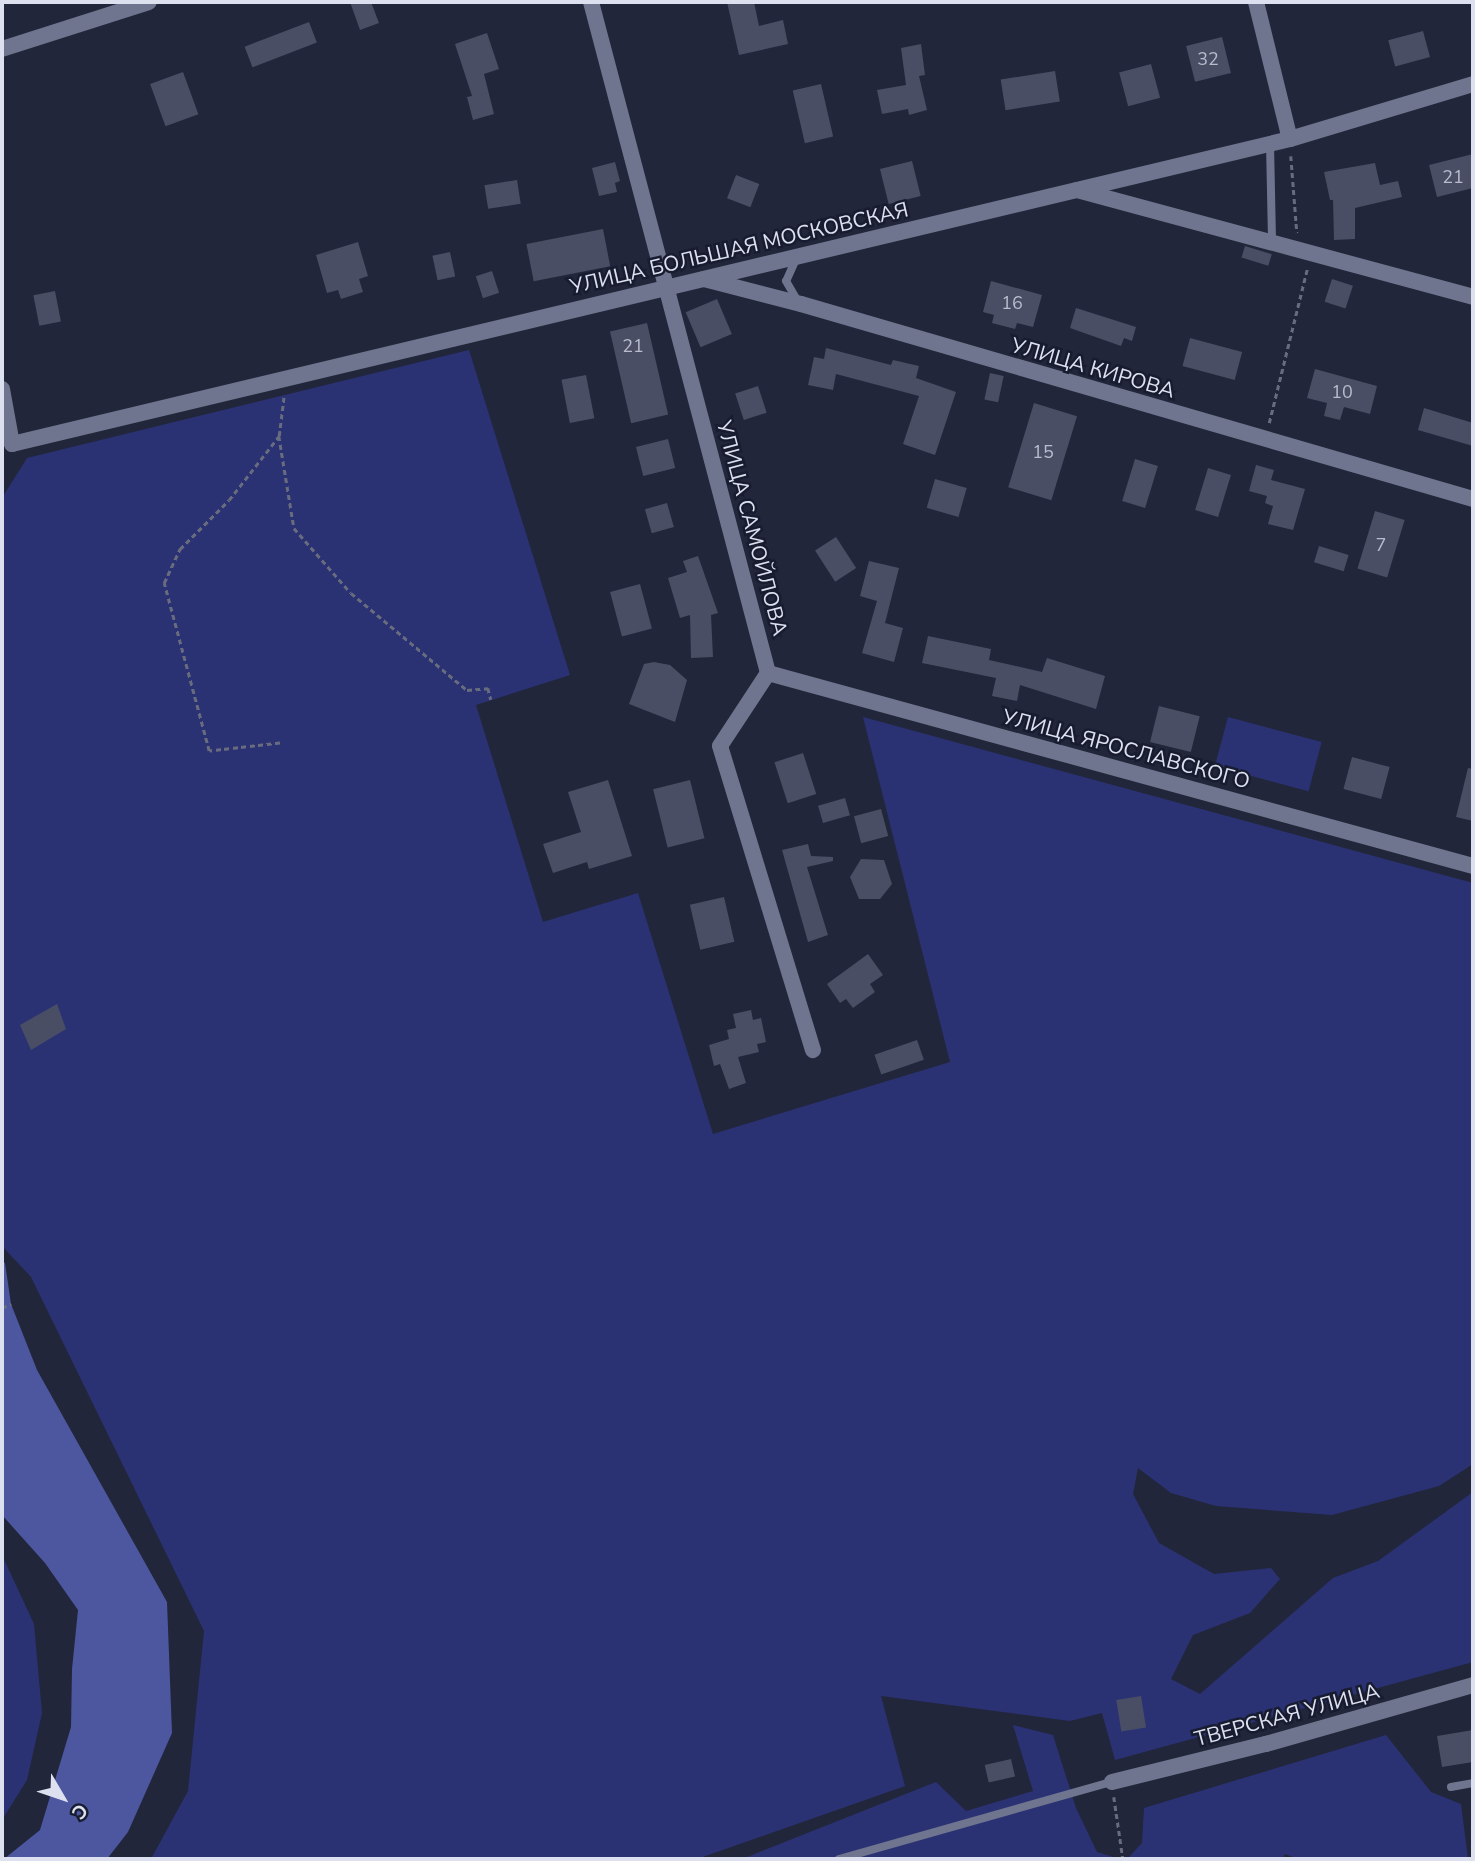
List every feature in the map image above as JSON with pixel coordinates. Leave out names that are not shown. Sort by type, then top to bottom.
[{"type":"street","points":[[2,49],[149,2]]},
{"type":"street","name":"УЛИЦА САМОЙЛОВА","points":[[591,2],[768,673]]},
{"type":"street","points":[[1256,2],[1290,139]]},
{"type":"street","name":"УЛИЦА БОЛЬШАЯ МОСКОВСКАЯ","points":[[2,389],[12,444],[1270,144],[1473,83]]},
{"type":"street","points":[[1073,189],[1473,297]]},
{"type":"street","name":"УЛИЦА КИРОВА","points":[[701,279],[801,304],[1473,499]]},
{"type":"street","points":[[768,673],[719,746],[813,1050]]},
{"type":"street","name":"УЛИЦА ЯРОСЛАВСКОГО","points":[[768,673],[1473,866]]},
{"type":"street","name":"ТВЕРСКАЯ УЛИЦА","points":[[1112,1782],[1266,1744],[1473,1685]]},
{"type":"lane","points":[[1270,144],[1272,243]]},
{"type":"lane","points":[[798,256],[786,281],[789,292],[801,304]]},
{"type":"lane","points":[[839,1859],[1112,1782]]},
{"type":"lane","points":[[1451,1787],[1473,1783]]},
{"type":"path","points":[[1265,439],[1311,254],[1294,229],[1290,139]]},
{"type":"path","points":[[286,378],[279,436],[293,528],[351,593],[467,690],[488,688],[491,700]]},
{"type":"path","points":[[279,436],[229,500],[180,549],[164,583],[209,751],[280,743]]},
{"type":"path","points":[[2,1308],[11,1304]]},
{"type":"path","points":[[1112,1782],[1124,1859]]},
{"type":"shaded area","points":[[469,350],[570,675],[476,705],[543,922],[638,893],[713,1134],[950,1062],[863,717],[1473,883],[1473,1464],[1439,1486],[1332,1515],[1216,1506],[1171,1493],[1138,1468],[1133,1494],[1159,1543],[1214,1574],[1271,1568],[1280,1579],[1250,1613],[1193,1635],[1171,1679],[1200,1694],[1333,1578],[1378,1561],[1473,1492],[1473,1662],[1115,1760],[1102,1713],[1070,1721],[881,1696],[905,1786],[697,1859],[151,1859],[188,1791],[204,1631],[31,1277],[2,1246],[2,498],[27,458]]},
{"type":"shaded area","points":[[1228,717],[1322,742],[1308,791],[1215,766]]},
{"type":"shaded area","points":[[2,1555],[34,1624],[42,1713],[27,1780],[2,1820]]},
{"type":"shaded area","points":[[1013,1725],[1053,1735],[1076,1808],[1097,1852],[1120,1859],[742,1859],[936,1782],[966,1811],[1033,1791]]},
{"type":"shaded area","points":[[1386,1735],[1431,1792],[1461,1804],[1468,1859],[1298,1859],[1285,1854],[1282,1859],[1127,1859],[1142,1843],[1144,1808]]},
{"type":"water","points":[[2,1260],[5,1263],[11,1304],[37,1370],[167,1602],[172,1733],[128,1832],[107,1859],[4,1859],[40,1830],[71,1727],[72,1669],[78,1610],[45,1563],[2,1515]]},
{"type":"building","points":[[350,2],[371,2],[379,23],[360,30]]},
{"type":"building","points":[[727,2],[754,2],[759,26],[783,20],[788,44],[739,55]]},
{"type":"building","points":[[309,22],[317,43],[252,67],[245,47]]},
{"type":"building","points":[[1423,31],[1430,57],[1395,66],[1388,40]]},
{"type":"building","points":[[487,33],[499,69],[484,74],[494,114],[473,120],[467,97],[472,96],[455,44]]},
{"type":"building","points":[[1222,37],[1231,73],[1195,82],[1186,46]]},
{"type":"building","points":[[921,44],[925,75],[919,76],[927,110],[909,115],[908,109],[882,114],[877,90],[906,85],[901,48]]},
{"type":"building","points":[[1151,64],[1160,98],[1128,106],[1119,73]]},
{"type":"building","points":[[1055,71],[1060,102],[1006,110],[1001,80]]},
{"type":"building","points":[[183,72],[198,114],[166,126],[150,84]]},
{"type":"building","points":[[821,84],[833,137],[805,143],[793,91]]},
{"type":"building","points":[[1473,154],[1473,188],[1437,197],[1429,165]]},
{"type":"building","points":[[912,161],[921,196],[889,204],[880,169]]},
{"type":"building","points":[[615,162],[620,181],[615,183],[617,192],[599,196],[592,168]]},
{"type":"building","points":[[1375,163],[1380,185],[1398,181],[1402,197],[1355,208],[1355,239],[1334,240],[1333,200],[1330,200],[1324,172]]},
{"type":"building","points":[[736,175],[759,184],[750,207],[727,198]]},
{"type":"building","points":[[517,180],[521,204],[488,209],[484,185]]},
{"type":"building","points":[[603,229],[610,266],[534,281],[526,244]]},
{"type":"building","points":[[358,242],[368,276],[359,279],[363,292],[341,299],[338,290],[327,293],[316,255]]},
{"type":"building","points":[[1245,246],[1272,254],[1268,266],[1241,257]]},
{"type":"building","points":[[450,252],[455,276],[438,280],[432,256]]},
{"type":"building","points":[[492,271],[499,293],[483,298],[476,276]]},
{"type":"building","points":[[1332,279],[1353,286],[1346,309],[1325,302]]},
{"type":"building","points":[[991,281],[1042,295],[1033,327],[1017,323],[1015,329],[992,323],[994,315],[983,312]]},
{"type":"building","points":[[55,291],[61,321],[39,326],[33,295]]},
{"type":"building","points":[[717,299],[732,334],[701,347],[686,312]]},
{"type":"building","points":[[1076,308],[1136,327],[1132,341],[1124,338],[1121,346],[1070,328]]},
{"type":"building","points":[[647,323],[668,415],[631,423],[610,332]]},
{"type":"building","points":[[1190,338],[1242,352],[1235,380],[1182,366]]},
{"type":"building","points":[[826,348],[891,365],[893,360],[919,366],[916,378],[956,392],[935,455],[903,444],[919,396],[836,374],[833,390],[808,385],[814,357],[824,359]]},
{"type":"building","points":[[1315,369],[1377,386],[1370,414],[1344,407],[1340,420],[1324,416],[1327,403],[1307,398]]},
{"type":"building","points":[[990,373],[1004,376],[998,402],[984,399]]},
{"type":"building","points":[[586,375],[594,418],[570,423],[561,380]]},
{"type":"building","points":[[758,386],[767,413],[744,420],[735,393]]},
{"type":"building","points":[[1034,403],[1077,416],[1051,500],[1008,487]]},
{"type":"building","points":[[1424,408],[1473,423],[1473,446],[1418,430]]},
{"type":"building","points":[[668,439],[675,468],[643,476],[636,447]]},
{"type":"building","points":[[1135,459],[1158,466],[1145,508],[1122,501]]},
{"type":"building","points":[[1256,465],[1274,470],[1271,480],[1305,489],[1293,530],[1268,524],[1273,506],[1265,503],[1267,496],[1249,491]]},
{"type":"building","points":[[1208,468],[1231,475],[1218,517],[1195,510]]},
{"type":"building","points":[[935,479],[967,488],[958,517],[927,508]]},
{"type":"building","points":[[667,503],[674,527],[652,533],[645,509]]},
{"type":"building","points":[[1375,511],[1405,520],[1387,577],[1357,568]]},
{"type":"building","points":[[836,537],[856,568],[835,582],[815,551]]},
{"type":"building","points":[[1319,546],[1349,555],[1344,571],[1314,562]]},
{"type":"building","points":[[698,556],[718,613],[711,615],[713,657],[691,658],[690,615],[680,618],[668,578],[687,572],[683,561]]},
{"type":"building","points":[[869,561],[899,568],[885,623],[903,628],[894,662],[862,653],[877,601],[860,596]]},
{"type":"building","points":[[640,584],[652,628],[622,636],[610,592]]},
{"type":"building","points":[[928,636],[991,649],[989,660],[1042,672],[1047,658],[1105,676],[1096,709],[1020,685],[1017,701],[992,696],[996,678],[922,663]]},
{"type":"building","points":[[654,662],[670,665],[687,680],[675,722],[629,704],[644,664]]},
{"type":"building","points":[[1159,706],[1200,716],[1191,752],[1150,742]]},
{"type":"building","points":[[803,753],[816,794],[788,803],[774,762]]},
{"type":"building","points":[[1352,757],[1390,767],[1381,799],[1343,789]]},
{"type":"building","points":[[1468,768],[1473,769],[1473,821],[1456,817]]},
{"type":"building","points":[[608,780],[632,856],[589,869],[587,862],[553,873],[543,844],[581,832],[568,792]]},
{"type":"building","points":[[690,780],[705,838],[668,847],[653,789]]},
{"type":"building","points":[[845,798],[850,815],[823,823],[818,806]]},
{"type":"building","points":[[881,809],[888,836],[861,843],[854,816]]},
{"type":"building","points":[[808,844],[811,856],[833,857],[833,861],[807,867],[828,935],[808,942],[782,850]]},
{"type":"building","points":[[861,859],[884,860],[892,884],[880,899],[859,899],[850,877]]},
{"type":"building","points":[[724,897],[734,942],[700,950],[690,905]]},
{"type":"building","points":[[868,954],[883,975],[870,984],[875,992],[853,1008],[846,999],[840,1003],[827,984]]},
{"type":"building","points":[[57,1004],[66,1029],[31,1050],[20,1025]]},
{"type":"building","points":[[751,1010],[753,1020],[761,1018],[766,1042],[757,1044],[759,1052],[738,1057],[746,1083],[729,1089],[720,1064],[714,1066],[709,1045],[729,1039],[727,1030],[736,1028],[733,1014]]},
{"type":"building","points":[[917,1040],[924,1060],[881,1075],[874,1055]]},
{"type":"building","points":[[1141,1696],[1146,1728],[1121,1732],[1116,1700]]},
{"type":"building","points":[[1473,1730],[1473,1762],[1442,1767],[1437,1736]]},
{"type":"building","points":[[1011,1759],[1015,1777],[989,1783],[985,1765]]}]
